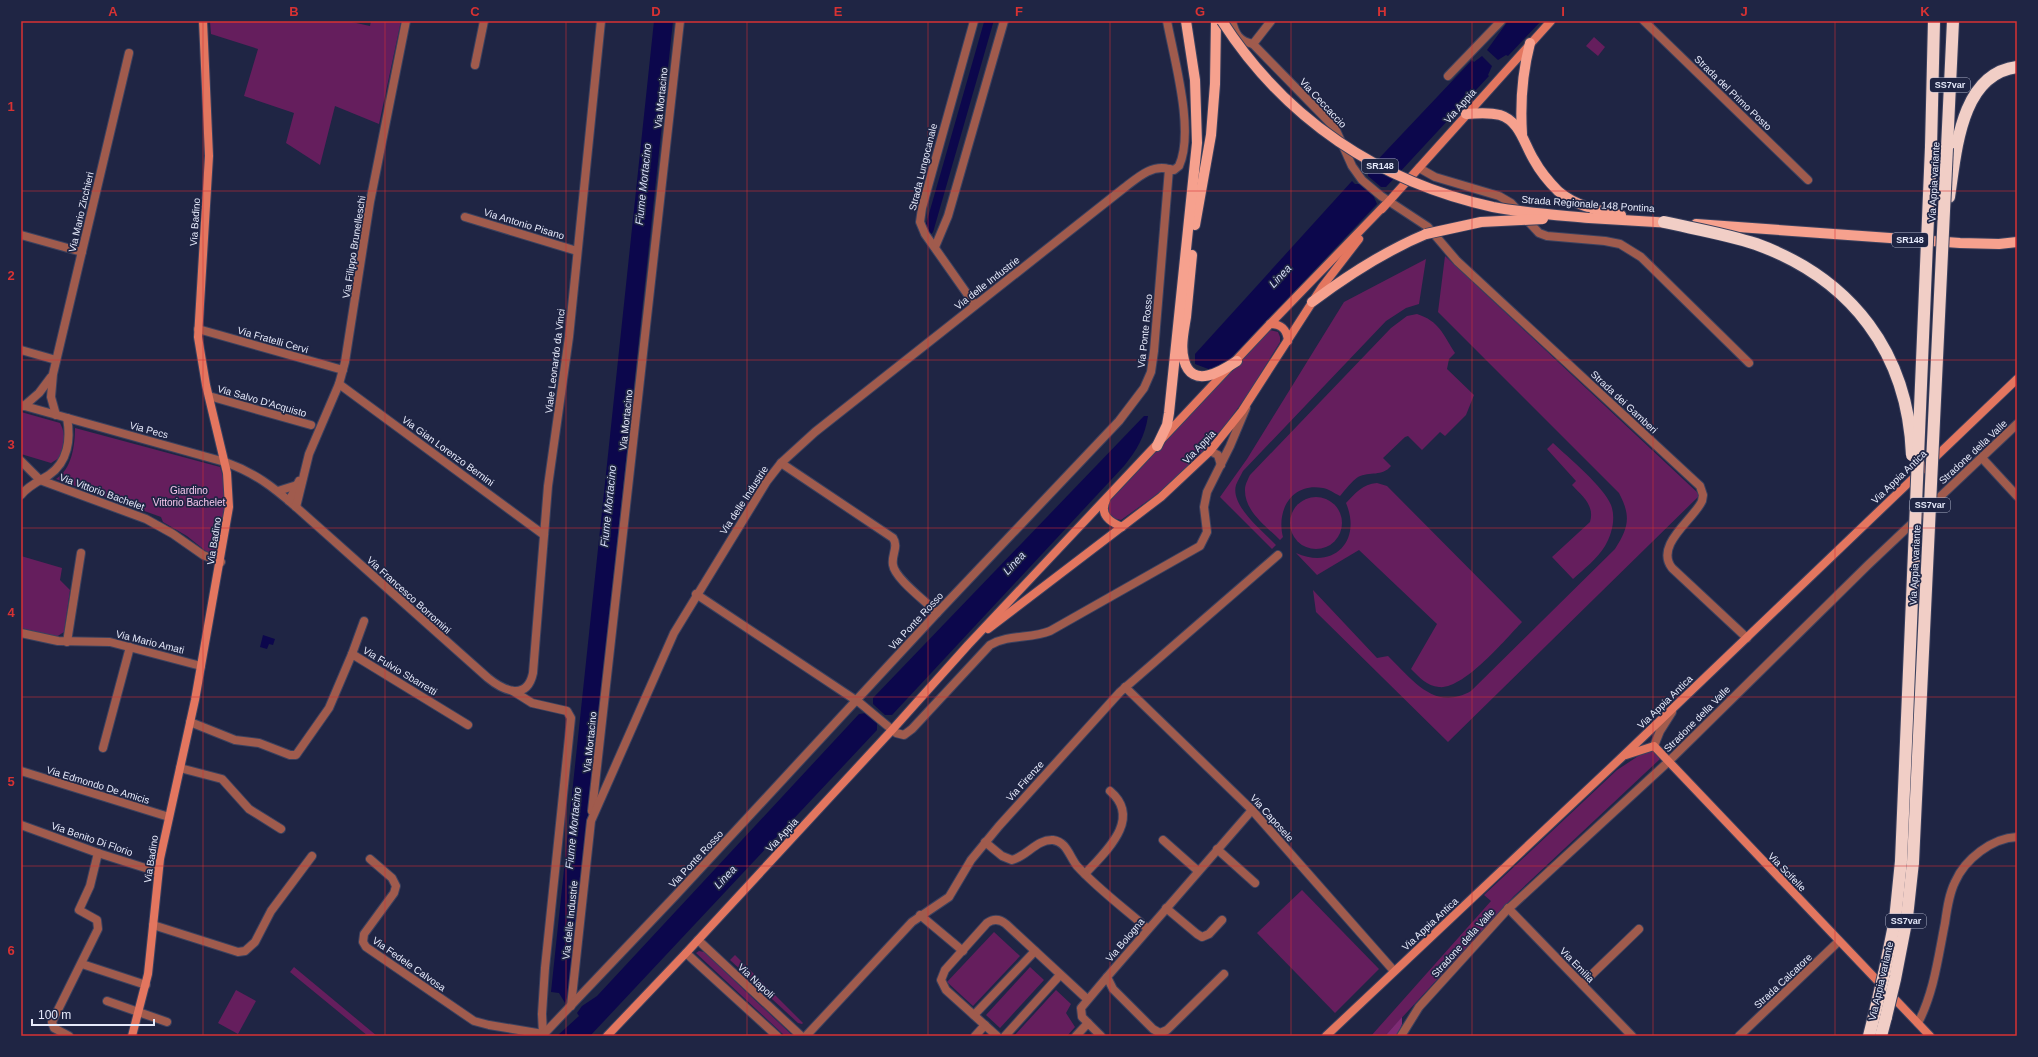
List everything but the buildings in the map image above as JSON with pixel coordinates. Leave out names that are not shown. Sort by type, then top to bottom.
[{"type":"highway","name":"Via Appia variante","points":[[1869,1036],[1881,1015],[1896,979],[1907,917],[1914,539],[1923,384],[1932,147],[1934,21]]},
{"type":"highway","name":"Via Appia variante","points":[[1881,1036],[1884,974],[1907,862],[1943,238],[1952,148],[1953,21]]},
{"type":"highway","points":[[1952,148],[1976,92],[1995,73],[2017,67]]},
{"type":"highway","name":"SS7var","points":[[1664,222],[1733,237],[1774,252],[1805,268],[1830,285],[1850,302],[1866,321],[1883,344],[1891,360],[1900,380],[1907,406],[1912,449],[1914,539]]},
{"type":"main road","points":[[1157,446],[1164,432],[1169,413],[1197,139],[1195,80],[1186,21]]},
{"type":"main road","points":[[1216,21],[1212,119],[1209,151],[1193,243],[1184,330],[1183,355],[1190,372],[1202,376],[1220,373],[1237,361]]},
{"type":"main road","name":"Strada Regionale 148 Pontina","points":[[1222,21],[1261,72],[1300,113],[1335,140],[1372,162],[1429,187],[1483,204],[1521,211],[1589,218],[1981,244],[2017,242]]},
{"type":"main road","name":"SR148","points":[[1522,136],[1520,102],[1521,84],[1530,43]]},
{"type":"main road","name":"SR148","points":[[1466,114],[1500,115],[1510,120],[1522,136],[1534,161],[1558,191],[1574,201],[1598,210],[1664,222]]},
{"type":"main road","name":"SR148","points":[[1312,302],[1342,280],[1379,257],[1426,234],[1481,222],[1589,218]]},
{"type":"street","name":"Via Badino","points":[[132,1036],[146,985],[151,959],[158,872],[190,722],[221,562],[229,502],[229,483],[225,462],[199,349],[198,329],[209,156],[204,21]]},
{"type":"street","name":"Via Filippo Brunelleschi","points":[[296,507],[304,472],[317,434],[339,384],[343,370],[373,186],[406,21]]},
{"type":"street","points":[[475,65],[484,21]]},
{"type":"street","name":"Viale Leonardo da Vinci","points":[[513,691],[520,691],[525,688],[530,683],[533,673],[549,477],[566,357],[601,21]]},
{"type":"street","name":"Via Mortacino","points":[[591,821],[680,21]]},
{"type":"street","name":"Strada Lungocanale","points":[[974,21],[921,211],[922,229],[975,305]]},
{"type":"street","points":[[935,247],[948,216],[1004,21]]},
{"type":"street","points":[[1167,21],[1182,97],[1184,143],[1181,162],[1178,168],[1174,170],[1169,169]]},
{"type":"street","name":"Via Ceccaccio","points":[[1232,21],[1238,37],[1253,44],[1335,128],[1359,176],[1381,196],[1386,204]]},
{"type":"street","points":[[1253,44],[1270,21]]},
{"type":"street","points":[[1448,76],[1501,21]]},
{"type":"street","name":"Via Appia","points":[[607,1036],[686,953],[968,645],[1237,361],[1270,324],[1386,204],[1551,21]]},
{"type":"street","name":"Strada del Primo Posto","points":[[1644,21],[1808,180]]},
{"type":"street","name":"Via Mario Zicchieri","points":[[56,415],[51,397],[53,374],[129,53]]},
{"type":"street","name":"Via delle Industrie","points":[[570,1008],[591,821],[661,659],[696,594],[763,488],[782,463],[815,432],[975,305],[1133,181],[1155,168],[1169,169]]},
{"type":"street","points":[[1419,168],[1435,177],[1498,196],[1511,203],[1539,233],[1547,236],[1605,241],[1620,244],[1640,257],[1749,363]]},
{"type":"street","name":"Via Ponte Rosso","points":[[544,1034],[858,702],[937,613],[1119,421],[1144,388],[1151,372],[1154,351],[1169,169]]},
{"type":"street","name":"Via Appia","points":[[968,645],[1173,487],[1210,451],[1249,401],[1312,302],[1386,204]]},
{"type":"street","name":"Strada dei Gamberi","points":[[1386,204],[1428,227],[1457,261],[1700,486],[1703,495],[1702,501],[1674,538],[1668,550],[1668,561],[1670,566],[1747,638]]},
{"type":"street","name":"Via Antonio Pisano","points":[[465,217],[577,251]]},
{"type":"street","points":[[21,235],[82,252]]},
{"type":"street","points":[[1270,324],[1277,324],[1283,327],[1288,341]]},
{"type":"street","name":"Via Fratelli Cervi","points":[[198,329],[343,370]]},
{"type":"street","points":[[21,350],[56,360]]},
{"type":"street","name":"Via Mario Zicchieri","points":[[22,405],[41,392],[53,374]]},
{"type":"street","name":"Via Appia Antica","points":[[1326,1036],[1682,700],[2017,379]]},
{"type":"street","name":"Via Gian Lorenzo Bernini","points":[[339,384],[544,535]]},
{"type":"street","name":"Via Salvo D'Acquisto","points":[[209,396],[311,425]]},
{"type":"street","points":[[696,594],[858,702],[890,729],[902,735],[910,731],[984,650],[994,643],[1008,638],[1031,637],[1050,631],[1198,548],[1205,539],[1207,532],[1204,507],[1206,496],[1249,401]]},
{"type":"street","name":"Via Pecs","points":[[22,405],[225,462],[251,472],[278,491]]},
{"type":"street","points":[[21,495],[26,489],[55,470],[64,456],[69,437],[67,418]]},
{"type":"street","name":"Stradone della Valle","points":[[1401,1036],[1419,1007],[1508,908],[1668,762],[1868,565],[2017,424]]},
{"type":"street","points":[[1210,451],[1218,455],[1221,465]]},
{"type":"street","points":[[1982,458],[2017,496]]},
{"type":"street","name":"Via Vittorio Bachelet","points":[[21,461],[40,480],[146,519],[173,534],[203,555],[221,562]]},
{"type":"street","points":[[782,463],[894,538],[896,544],[893,563],[896,573],[937,613]]},
{"type":"street","name":"Via Filippo Brunelleschi","points":[[289,501],[304,472]]},
{"type":"street","points":[[278,491],[297,486]]},
{"type":"street","name":"Via Francesco Borromini","points":[[278,491],[484,675],[496,684],[513,691],[532,703],[567,711],[571,718],[544,968],[542,1008],[544,1034]]},
{"type":"street","points":[[1107,498],[1104,506],[1106,516],[1110,522],[1122,527]]},
{"type":"street","points":[[67,642],[81,553]]},
{"type":"street","name":"Via Firenze","points":[[806,1036],[920,915],[939,905],[952,894],[968,865],[985,842],[1011,811],[1124,687],[1278,555]]},
{"type":"street","points":[[352,654],[364,621]]},
{"type":"street","name":"Via Mario Amati","points":[[21,633],[67,642],[107,642],[201,666]]},
{"type":"street","points":[[103,748],[130,647]]},
{"type":"street","name":"Via Fulvio Sbarretti","points":[[190,722],[232,739],[262,744],[290,755],[296,754],[329,708],[352,654],[468,725]]},
{"type":"street","name":"Via Caposele","points":[[1124,687],[1252,810],[1394,971]]},
{"type":"street","points":[[1622,757],[1654,746],[1664,724],[1682,700]]},
{"type":"street","name":"Via Scifelle","points":[[1654,746],[1930,1036]]},
{"type":"street","points":[[180,768],[222,779],[249,809],[281,829]]},
{"type":"street","name":"Via Edmondo De Amicis","points":[[21,771],[169,817]]},
{"type":"street","points":[[1085,874],[1115,841],[1121,832],[1121,805],[1110,791]]},
{"type":"street","name":"Via Bologna","points":[[1224,974],[1167,1030],[1160,1032],[1152,1029],[1113,989],[1109,984],[1107,977],[1252,810]]},
{"type":"street","name":"Via Benito Di Florio","points":[[21,825],[98,853],[158,872]]},
{"type":"street","points":[[1918,1024],[1931,992],[1950,895],[1956,878],[1963,868],[1987,848],[2000,841],[2017,837]]},
{"type":"street","points":[[1164,840],[1198,871]]},
{"type":"street","points":[[985,842],[1002,856],[1012,860],[1044,842],[1057,841],[1065,846],[1074,861],[1085,874],[1148,929]]},
{"type":"street","points":[[1217,849],[1255,883]]},
{"type":"street","points":[[69,1036],[54,1028],[52,1024],[54,1016],[82,964],[98,927],[95,918],[79,910],[90,886],[98,853]]},
{"type":"street","points":[[153,925],[238,952],[245,952],[255,942],[271,911],[312,856]]},
{"type":"street","name":"Via Fedele Calvosa","points":[[370,858],[394,880],[396,888],[364,934],[363,942],[366,947],[474,1020],[488,1025],[544,1034]]},
{"type":"street","points":[[1166,908],[1197,934],[1202,936],[1210,934],[1222,920]]},
{"type":"street","name":"Via Emilia","points":[[1508,908],[1632,1036]]},
{"type":"street","points":[[920,915],[962,950]]},
{"type":"street","points":[[997,1036],[946,990],[941,980],[945,970],[987,923],[996,920],[1006,924],[1087,999]]},
{"type":"street","points":[[1582,984],[1639,929]]},
{"type":"street","name":"Via Napoli","points":[[698,940],[801,1036]]},
{"type":"street","name":"Strada Calcatore","points":[[1739,1036],[1840,941]]},
{"type":"street","points":[[974,1015],[1035,951]]},
{"type":"street","points":[[686,953],[777,1036]]},
{"type":"street","points":[[82,964],[146,985]]},
{"type":"street","points":[[1005,1036],[1060,975]]},
{"type":"street","points":[[1101,1036],[1088,1023],[1080,1011],[1087,999],[1107,977]]},
{"type":"street","points":[[107,1001],[166,1022]]},
{"type":"street","points":[[1076,1036],[1088,1023]]},
{"type":"street","points":[[975,1036],[985,1025]]},
{"type":"green space","points":[[210,21],[347,21],[370,26],[371,21],[401,21],[379,124],[335,106],[320,165],[286,143],[294,113],[244,96],[258,49],[211,34]]},
{"type":"green space","points":[[1594,37],[1605,47],[1598,56],[1586,46]]},
{"type":"green space","points":[[1445,256],[1700,495],[1448,742],[1316,612],[1313,590],[1377,658],[1388,656],[1415,683],[1435,695],[1446,698],[1458,696],[1471,691],[1615,549],[1626,528],[1627,515],[1619,493],[1438,312]]},
{"type":"green space","points":[[1426,259],[1419,304],[1406,308],[1386,321],[1243,471],[1236,485],[1235,493],[1243,510],[1249,518],[1276,545],[1272,549],[1220,497],[1247,459],[1344,302]]},
{"type":"green space","points":[[1417,314],[1431,320],[1436,324],[1444,334],[1455,353],[1449,359],[1447,369],[1474,395],[1466,415],[1445,436],[1440,432],[1422,450],[1408,436],[1405,437],[1383,458],[1391,466],[1384,472],[1367,474],[1358,477],[1340,496],[1329,490],[1312,487],[1303,489],[1295,494],[1284,508],[1281,527],[1283,537],[1280,540],[1257,518],[1248,504],[1245,489],[1250,475],[1391,328],[1407,316]]},
{"type":"green space","points":[[1270,330],[1278,332],[1280,342],[1248,394],[1211,445],[1160,492],[1121,520],[1113,518],[1108,511],[1108,503]]},
{"type":"green space","points":[[21,412],[60,423],[64,432],[64,441],[59,458],[51,463],[21,454]]},
{"type":"green space","name":"Giardino Vittorio Bachelet","points":[[75,428],[220,467],[226,499],[218,554],[207,552],[187,536],[163,522],[161,517],[56,479],[66,469],[72,456]]},
{"type":"green space","points":[[1553,443],[1594,481],[1611,505],[1613,515],[1610,536],[1602,551],[1573,579],[1552,557],[1590,522],[1591,511],[1587,501],[1572,485],[1576,481],[1547,449]]},
{"type":"green space","points":[[1377,483],[1387,486],[1522,622],[1483,662],[1460,681],[1449,686],[1439,687],[1431,685],[1424,681],[1411,669],[1437,624],[1359,550],[1317,575],[1296,553],[1310,557],[1322,558],[1333,555],[1341,549],[1347,540],[1350,529],[1350,517],[1346,503],[1363,487]]},
{"type":"green space","points":[[1316,497],[1326,499],[1334,505],[1340,513],[1342,523],[1340,533],[1334,541],[1326,547],[1316,549],[1306,547],[1298,541],[1292,533],[1290,523],[1292,513],[1298,505],[1306,499]]},
{"type":"green space","points":[[21,556],[62,568],[60,580],[70,590],[64,632],[56,637],[21,628]]},
{"type":"green space","points":[[1653,750],[1660,759],[1514,896],[1385,1036],[1371,1036],[1491,901],[1484,895],[1617,770],[1646,751]]},
{"type":"green space","points":[[1302,890],[1379,969],[1335,1013],[1257,933]]},
{"type":"green space","points":[[994,932],[1020,956],[973,1006],[947,982]]},
{"type":"green space","points":[[699,951],[704,952],[793,1036],[785,1036],[696,953]]},
{"type":"green space","points":[[735,955],[803,1023],[802,1024],[798,1023],[730,960]]},
{"type":"green space","points":[[294,967],[377,1036],[368,1036],[290,972]]},
{"type":"green space","points":[[1030,967],[1044,980],[1000,1028],[986,1015]]},
{"type":"green space","points":[[236,990],[256,1001],[238,1034],[218,1023]]},
{"type":"green space","points":[[1056,990],[1071,1004],[1066,1013],[1075,1027],[1067,1036],[1014,1036]]},
{"type":"shaded area","points":[[1402,1017],[1402,1024],[1397,1036],[1385,1036]]},
{"type":"water","name":"Fiume Mortacino","points":[[654,21],[673,21],[569,993],[565,1003],[559,993],[551,992]]},
{"type":"water","points":[[1508,21],[1541,21],[1508,56],[1506,55],[1498,60],[1487,50]]},
{"type":"water","points":[[1482,56],[1492,66],[1488,75],[1489,76],[1386,187],[1381,187],[1368,176],[1368,170],[1472,60],[1474,62]]},
{"type":"water","name":"Linea","points":[[1352,181],[1355,184],[1361,184],[1373,195],[1377,204],[1228,362],[1211,370],[1195,364],[1195,354]]},
{"type":"water","name":"Linea","points":[[1144,416],[1148,416],[1143,436],[1137,448],[1124,466],[892,715],[885,715],[873,704],[873,698]]},
{"type":"water","points":[[263,635],[275,639],[273,645],[269,644],[267,649],[260,647]]},
{"type":"water","name":"Linea","points":[[866,713],[877,723],[877,730],[590,1036],[557,1036],[579,1016],[577,1013],[582,1006],[597,996],[859,714]]},
{"type":"waterway","points":[[929,230],[989,21]]}]
